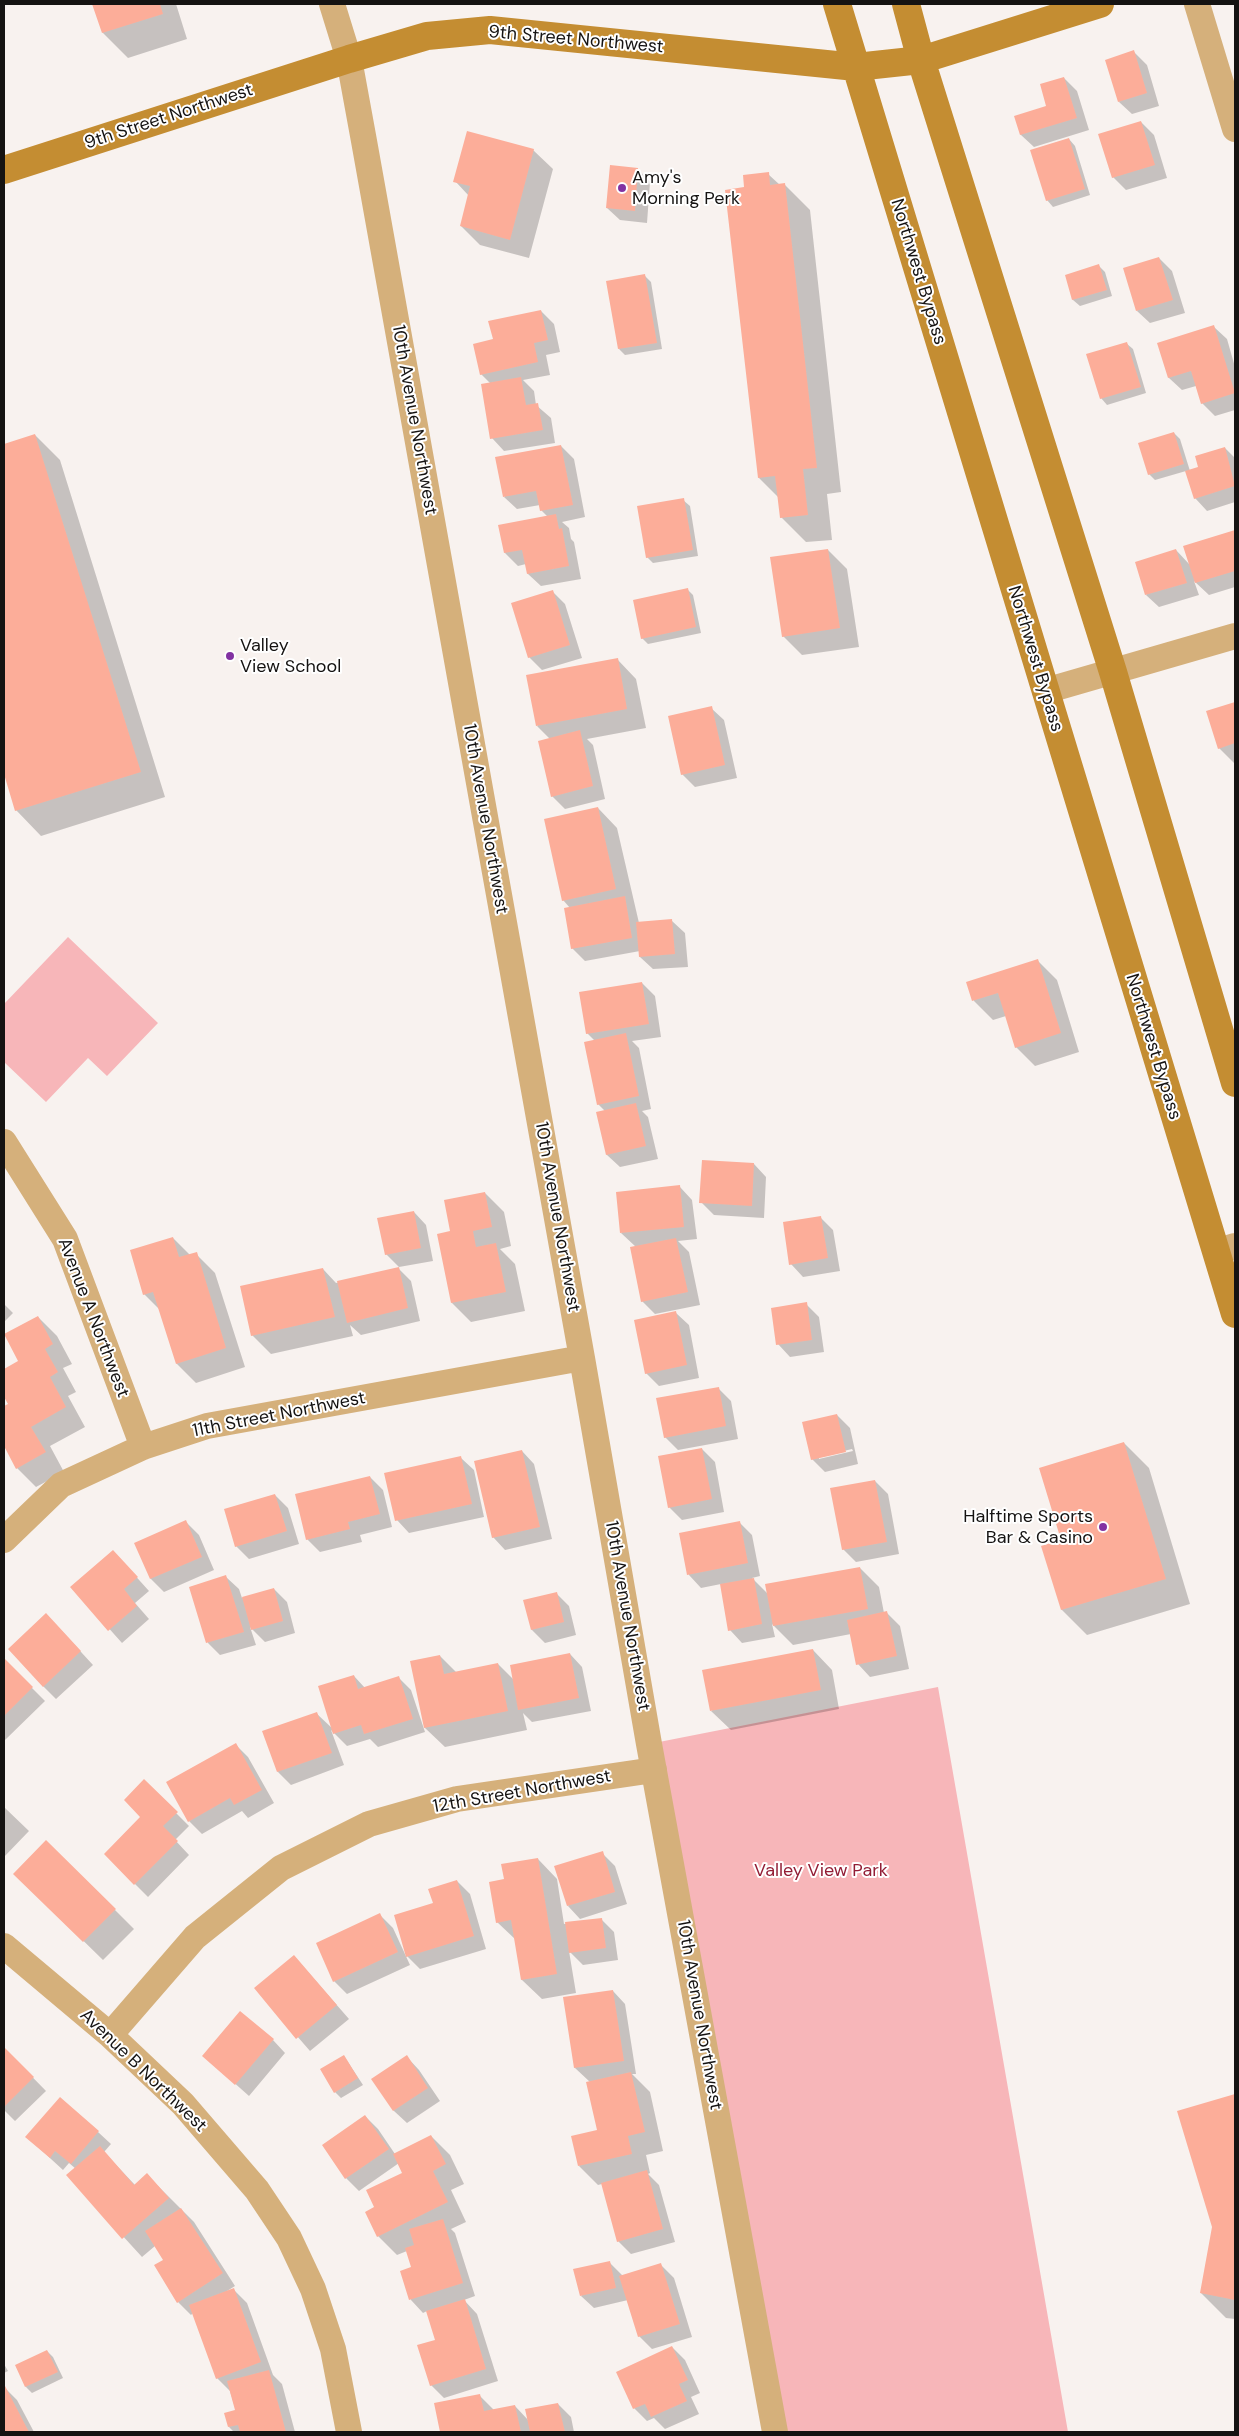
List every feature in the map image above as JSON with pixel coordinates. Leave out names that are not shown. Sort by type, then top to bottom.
[{"type":"main road","name":"Northwest Bypass","points":[[837,4],[1045,691],[1226,1249],[1235,1314]]},
{"type":"main road","points":[[906,4],[921,60],[1113,672],[1235,1083]]},
{"type":"main road","name":"9th Street Northwest","points":[[4,170],[349,59],[427,36],[490,30],[856,67],[921,60],[1100,4]]},
{"type":"street","name":"10th Avenue Northwest","points":[[332,4],[349,59],[654,1770],[775,2432]]},
{"type":"street","points":[[1196,4],[1235,129]]},
{"type":"street","points":[[1045,691],[1235,636]]},
{"type":"street","name":"Avenue A Northwest","points":[[4,1142],[65,1239],[143,1447]]},
{"type":"street","name":"11th Street Northwest","points":[[4,1540],[61,1485],[143,1447],[208,1426],[582,1358]]},
{"type":"street","name":"12th Street Northwest","points":[[110,2035],[196,1937],[282,1868],[370,1824],[457,1799],[654,1770]]},
{"type":"street","name":"Avenue B Northwest","points":[[4,1946],[110,2035],[183,2104],[257,2190],[289,2238],[313,2289],[333,2349],[349,2432]]},
{"type":"green space","points":[[68,937],[158,1023],[107,1076],[88,1058],[46,1102],[4,1062],[4,1004]]},
{"type":"green space","name":"Valley View Park","points":[[938,1687],[1068,2432],[775,2432],[649,1744]]},
{"type":"building","points":[[92,4],[160,4],[163,14],[102,33]]},
{"type":"building","points":[[1134,50],[1147,93],[1118,102],[1105,60]]},
{"type":"building","points":[[1064,77],[1077,118],[1020,135],[1014,116],[1046,106],[1040,84]]},
{"type":"building","points":[[1141,121],[1155,165],[1112,178],[1098,134]]},
{"type":"building","points":[[467,131],[534,149],[510,240],[460,226],[470,186],[453,182]]},
{"type":"building","points":[[1069,138],[1085,189],[1046,201],[1030,150]]},
{"type":"building","points":[[610,165],[638,168],[635,211],[606,208]]},
{"type":"building","points":[[769,172],[770,185],[785,183],[817,468],[803,469],[808,515],[780,518],[775,476],[758,478],[725,190],[744,187],[743,175]]},
{"type":"building","points":[[1159,257],[1173,300],[1136,311],[1123,268]]},
{"type":"building","points":[[1099,264],[1107,290],[1072,300],[1065,275]]},
{"type":"building","points":[[645,274],[657,343],[618,349],[606,281]]},
{"type":"building","points":[[541,310],[548,340],[534,343],[538,362],[480,375],[473,344],[493,339],[488,321]]},
{"type":"building","points":[[1214,325],[1235,393],[1201,404],[1191,371],[1168,378],[1157,343]]},
{"type":"building","points":[[1127,342],[1141,387],[1100,399],[1086,354]]},
{"type":"building","points":[[521,377],[526,405],[538,403],[543,430],[490,439],[481,384]]},
{"type":"building","points":[[1174,432],[1184,464],[1148,475],[1138,443]]},
{"type":"building","points":[[35,434],[141,772],[15,811],[4,774],[4,444]]},
{"type":"building","points":[[561,445],[573,505],[540,511],[536,491],[503,497],[495,457]]},
{"type":"building","points":[[1225,447],[1235,486],[1194,499],[1185,471],[1198,467],[1195,456]]},
{"type":"building","points":[[684,498],[693,550],[646,558],[637,506]]},
{"type":"building","points":[[556,514],[559,529],[562,528],[569,566],[527,574],[522,550],[504,553],[498,525]]},
{"type":"building","points":[[1235,530],[1235,571],[1195,583],[1183,546]]},
{"type":"building","points":[[828,549],[840,628],[782,637],[770,557]]},
{"type":"building","points":[[1176,549],[1187,583],[1145,595],[1135,562]]},
{"type":"building","points":[[688,588],[696,627],[641,639],[633,600]]},
{"type":"building","points":[[553,590],[570,645],[528,658],[511,603]]},
{"type":"building","points":[[618,658],[627,709],[536,726],[526,675]]},
{"type":"building","points":[[1235,702],[1235,743],[1218,749],[1206,711]]},
{"type":"building","points":[[712,706],[725,765],[681,775],[668,716]]},
{"type":"building","points":[[580,730],[593,786],[551,797],[538,741]]},
{"type":"building","points":[[598,807],[616,889],[562,901],[544,819]]},
{"type":"building","points":[[625,896],[632,938],[571,949],[564,908]]},
{"type":"building","points":[[672,919],[675,954],[639,957],[636,922]]},
{"type":"building","points":[[1038,959],[1061,1033],[1015,1048],[998,993],[972,1001],[966,982]]},
{"type":"building","points":[[642,982],[649,1024],[586,1034],[579,992]]},
{"type":"building","points":[[626,1033],[639,1096],[597,1105],[584,1042]]},
{"type":"building","points":[[636,1103],[646,1146],[606,1155],[596,1112]]},
{"type":"building","points":[[702,1160],[754,1163],[752,1206],[699,1203]]},
{"type":"building","points":[[680,1185],[684,1227],[620,1233],[616,1192]]},
{"type":"building","points":[[485,1192],[492,1227],[473,1231],[476,1247],[496,1243],[506,1292],[451,1303],[437,1234],[450,1231],[444,1200]]},
{"type":"building","points":[[414,1211],[421,1248],[385,1255],[377,1218]]},
{"type":"building","points":[[821,1216],[828,1258],[789,1265],[783,1222]]},
{"type":"building","points":[[173,1237],[179,1257],[197,1252],[226,1348],[176,1364],[153,1292],[143,1295],[130,1250]]},
{"type":"building","points":[[676,1238],[688,1292],[641,1302],[630,1247]]},
{"type":"building","points":[[399,1267],[408,1308],[347,1323],[337,1281]]},
{"type":"building","points":[[323,1268],[335,1317],[251,1336],[240,1286]]},
{"type":"building","points":[[807,1302],[812,1340],[776,1345],[771,1308]]},
{"type":"building","points":[[676,1311],[687,1365],[645,1374],[634,1320]]},
{"type":"building","points":[[38,1316],[53,1344],[45,1349],[58,1372],[50,1377],[66,1407],[31,1427],[46,1452],[16,1469],[4,1446],[4,1406],[8,1404],[4,1397],[4,1369],[18,1361],[4,1334]]},
{"type":"building","points":[[719,1387],[726,1426],[664,1438],[656,1398]]},
{"type":"building","points":[[837,1414],[846,1452],[811,1460],[802,1422]]},
{"type":"building","points":[[1124,1442],[1166,1579],[1061,1610],[1041,1546],[1061,1540],[1039,1468]]},
{"type":"building","points":[[702,1448],[712,1499],[668,1508],[658,1456]]},
{"type":"building","points":[[522,1450],[540,1527],[492,1538],[474,1461]]},
{"type":"building","points":[[461,1456],[472,1504],[395,1521],[384,1473]]},
{"type":"building","points":[[370,1476],[380,1514],[348,1522],[350,1529],[306,1540],[295,1494]]},
{"type":"building","points":[[875,1480],[887,1542],[842,1550],[830,1488]]},
{"type":"building","points":[[275,1494],[287,1531],[235,1547],[224,1509]]},
{"type":"building","points":[[186,1520],[202,1557],[150,1579],[134,1543]]},
{"type":"building","points":[[740,1521],[748,1563],[687,1575],[679,1533]]},
{"type":"building","points":[[113,1550],[138,1577],[124,1589],[137,1606],[108,1631],[70,1587]]},
{"type":"building","points":[[860,1567],[868,1609],[773,1626],[765,1584]]},
{"type":"building","points":[[226,1575],[244,1632],[206,1643],[189,1587]]},
{"type":"building","points":[[754,1578],[762,1624],[728,1631],[720,1584]]},
{"type":"building","points":[[274,1588],[283,1621],[251,1630],[242,1597]]},
{"type":"building","points":[[557,1592],[564,1622],[531,1630],[523,1600]]},
{"type":"building","points":[[887,1611],[897,1656],[856,1665],[847,1620]]},
{"type":"building","points":[[46,1613],[81,1651],[43,1687],[8,1649]]},
{"type":"building","points":[[813,1649],[821,1690],[710,1711],[702,1670]]},
{"type":"building","points":[[570,1653],[579,1698],[518,1710],[510,1665]]},
{"type":"building","points":[[440,1655],[444,1674],[498,1663],[508,1711],[424,1728],[410,1661]]},
{"type":"building","points":[[4,1658],[33,1687],[4,1716]]},
{"type":"building","points":[[354,1675],[358,1689],[399,1676],[413,1719],[364,1734],[361,1725],[333,1734],[318,1686]]},
{"type":"building","points":[[317,1712],[332,1753],[277,1772],[262,1731]]},
{"type":"building","points":[[236,1743],[262,1790],[234,1805],[230,1798],[188,1822],[166,1782]]},
{"type":"building","points":[[144,1779],[178,1812],[163,1826],[178,1841],[134,1885],[104,1854],[140,1817],[124,1800]]},
{"type":"building","points":[[46,1840],[116,1909],[83,1942],[13,1874]]},
{"type":"building","points":[[603,1851],[615,1892],[567,1906],[554,1866]]},
{"type":"building","points":[[538,1858],[557,1974],[521,1980],[511,1920],[496,1923],[489,1882],[504,1879],[501,1864]]},
{"type":"building","points":[[457,1880],[474,1936],[406,1957],[394,1915],[433,1903],[428,1889]]},
{"type":"building","points":[[380,1913],[398,1952],[333,1982],[316,1943]]},
{"type":"building","points":[[602,1918],[606,1948],[569,1953],[565,1922]]},
{"type":"building","points":[[294,1955],[337,2005],[296,2039],[254,1988]]},
{"type":"building","points":[[613,1990],[624,2061],[574,2068],[563,1997]]},
{"type":"building","points":[[240,2011],[274,2039],[235,2085],[202,2056]]},
{"type":"building","points":[[4,2047],[34,2077],[4,2107]]},
{"type":"building","points":[[344,2055],[358,2078],[334,2093],[320,2069]]},
{"type":"building","points":[[407,2055],[428,2088],[393,2111],[371,2079]]},
{"type":"building","points":[[631,2072],[645,2132],[628,2136],[632,2154],[578,2166],[571,2136],[597,2130],[586,2082]]},
{"type":"building","points":[[1235,2094],[1235,2300],[1200,2293],[1212,2227],[1177,2111]]},
{"type":"building","points":[[60,2097],[99,2131],[71,2164],[55,2151],[50,2158],[25,2137]]},
{"type":"building","points":[[365,2115],[389,2149],[345,2179],[322,2145]]},
{"type":"building","points":[[431,2135],[446,2164],[433,2171],[448,2202],[377,2237],[365,2212],[374,2207],[366,2190],[402,2173],[393,2154]]},
{"type":"building","points":[[100,2146],[134,2185],[147,2173],[169,2198],[122,2239],[66,2175]]},
{"type":"building","points":[[647,2170],[663,2229],[617,2242],[601,2183]]},
{"type":"building","points":[[181,2208],[223,2273],[177,2303],[154,2265],[163,2260],[145,2231]]},
{"type":"building","points":[[443,2219],[463,2283],[409,2300],[400,2271],[411,2267],[405,2248],[414,2245],[409,2229]]},
{"type":"building","points":[[610,2261],[616,2288],[580,2296],[573,2269]]},
{"type":"building","points":[[661,2263],[680,2324],[638,2337],[619,2276]]},
{"type":"building","points":[[234,2288],[261,2362],[216,2379],[189,2305]]},
{"type":"building","points":[[465,2299],[486,2369],[430,2386],[417,2345],[435,2340],[426,2311]]},
{"type":"building","points":[[672,2346],[688,2380],[679,2384],[687,2401],[651,2417],[645,2404],[633,2409],[616,2372]]},
{"type":"building","points":[[47,2350],[58,2372],[25,2387],[15,2365]]},
{"type":"building","points":[[269,2370],[286,2432],[240,2432],[238,2425],[228,2427],[224,2413],[235,2410],[227,2381]]},
{"type":"building","points":[[4,2384],[29,2432],[4,2432]]},
{"type":"building","points":[[480,2394],[484,2411],[515,2405],[521,2432],[440,2432],[434,2403]]},
{"type":"building","points":[[558,2403],[565,2432],[530,2432],[525,2409]]},
{"type":"place","name":"Amy's Morning Perk","points":[[622,188]]},
{"type":"place","name":"Valley View School","points":[[230,656]]},
{"type":"place","name":"Halftime Sports Bar & Casino","points":[[1103,1527]]}]
